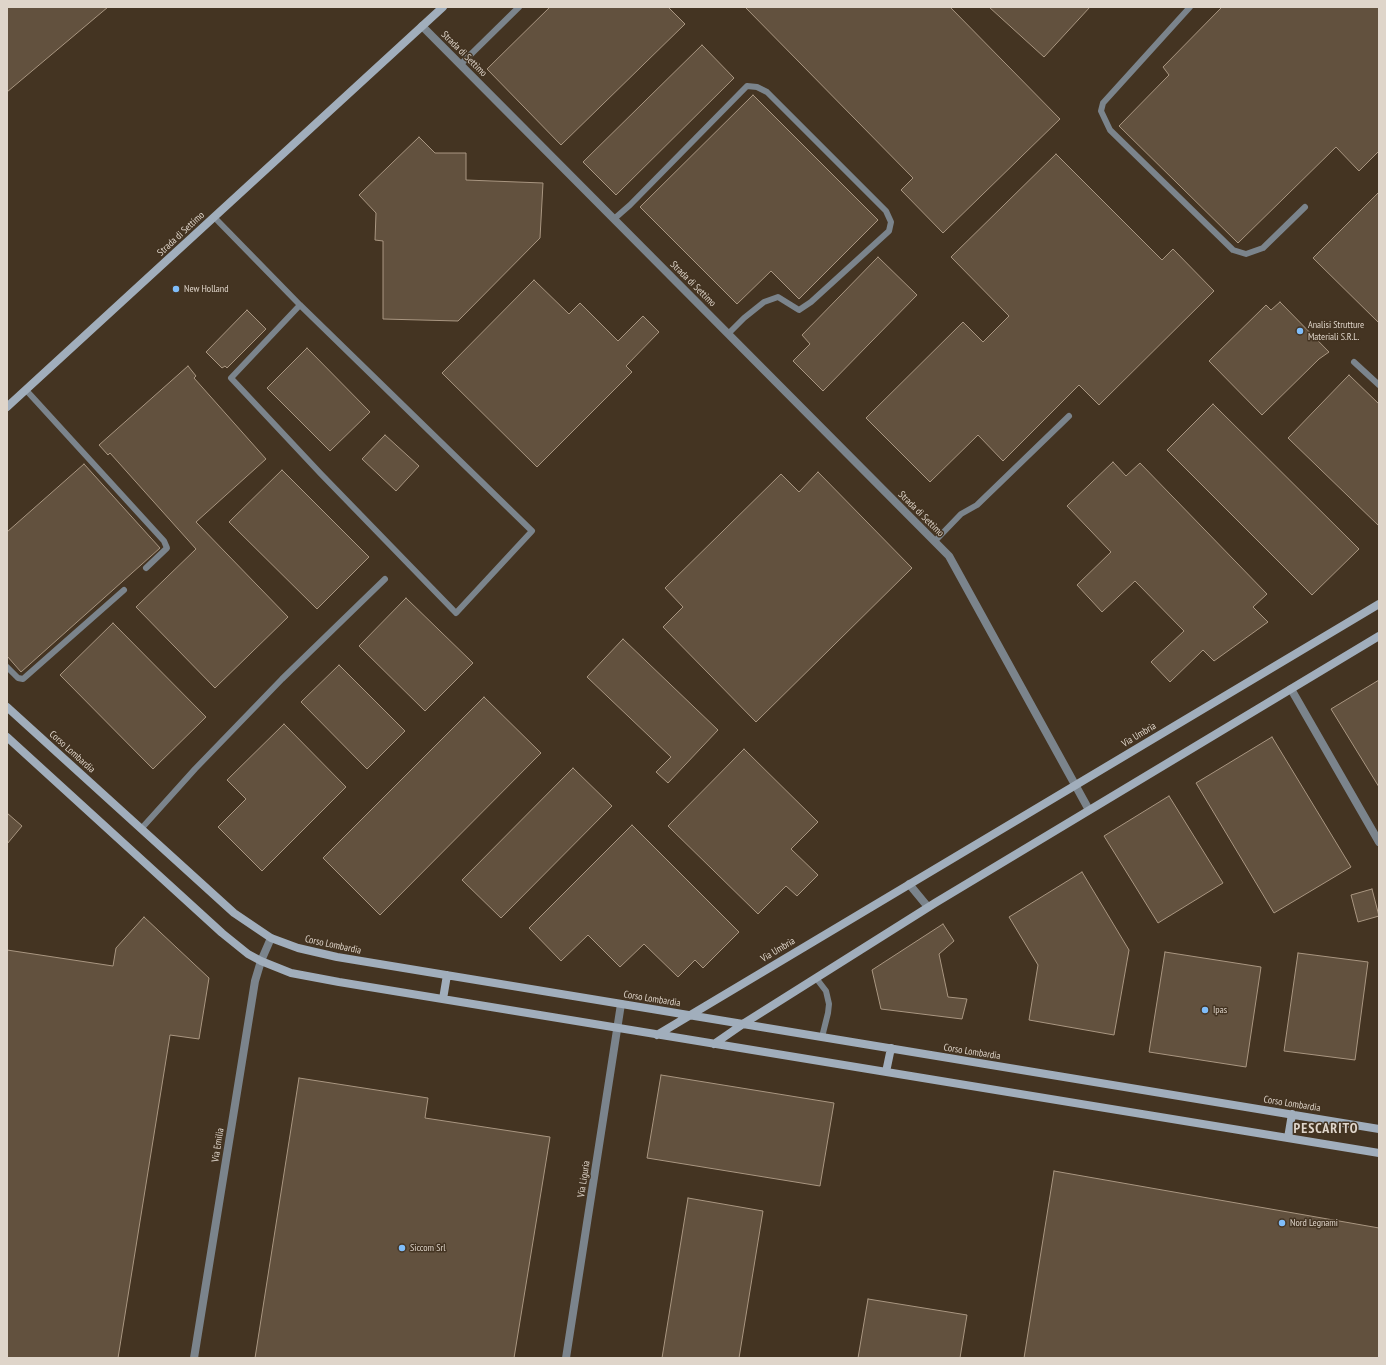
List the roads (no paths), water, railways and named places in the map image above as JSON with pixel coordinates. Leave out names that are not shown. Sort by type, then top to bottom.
[{"type":"street","name":"Strada di Settimo","points":[[7,407],[443,7]]},
{"type":"street","name":"Strada di Settimo","points":[[422,26],[949,556],[1089,810]]},
{"type":"street","name":"Via Umbria","points":[[657,1034],[1379,604]]},
{"type":"street","points":[[714,1044],[743,1024],[928,907],[1379,636]]},
{"type":"street","points":[[1291,689],[1379,842]]},
{"type":"street","name":"Corso Lombardia","points":[[7,707],[234,912],[271,938],[298,948],[337,957],[1379,1128]]},
{"type":"street","points":[[7,737],[222,933],[248,954],[291,973],[1379,1153]]},
{"type":"street","points":[[909,884],[928,907]]},
{"type":"street","name":"Via Emilia","points":[[194,1358],[254,982],[271,938]]},
{"type":"street","points":[[443,999],[447,975]]},
{"type":"street","name":"Via Liguria","points":[[566,1358],[621,1004]]},
{"type":"street","points":[[886,1072],[891,1048]]},
{"type":"street","points":[[1288,1138],[1292,1114]]},
{"type":"lane","points":[[460,65],[519,7]]},
{"type":"lane","points":[[1190,7],[1103,103],[1102,110],[1110,130],[1233,250],[1246,254],[1263,248],[1306,207]]},
{"type":"lane","points":[[614,219],[630,205],[747,86],[757,87],[767,92],[886,211],[891,222],[889,231],[811,302],[799,310],[778,298],[764,302],[744,318],[728,334]]},
{"type":"lane","points":[[214,217],[300,305],[532,530],[456,613],[321,474],[231,378],[300,305]]},
{"type":"lane","points":[[1354,362],[1379,385]]},
{"type":"lane","points":[[26,390],[164,541],[167,548],[146,568]]},
{"type":"lane","points":[[935,541],[961,514],[977,505],[1069,416]]},
{"type":"lane","points":[[141,828],[282,678],[385,579]]},
{"type":"lane","points":[[7,667],[18,678],[23,679],[124,590]]},
{"type":"lane","points":[[816,978],[826,991],[829,1004],[822,1037]]},
{"type":"place","name":"New Holland","points":[[176,289]]},
{"type":"place","name":"Analisi Strutture Materiali S.R.L.","points":[[1300,331]]},
{"type":"place","name":"Ipas","points":[[1205,1010]]},
{"type":"place","name":"Nord Legnami","points":[[1282,1223]]},
{"type":"place","name":"Siccom Srl","points":[[402,1248]]},
{"type":"district","name":"PESCARITO","points":[[1326,1129]]}]
